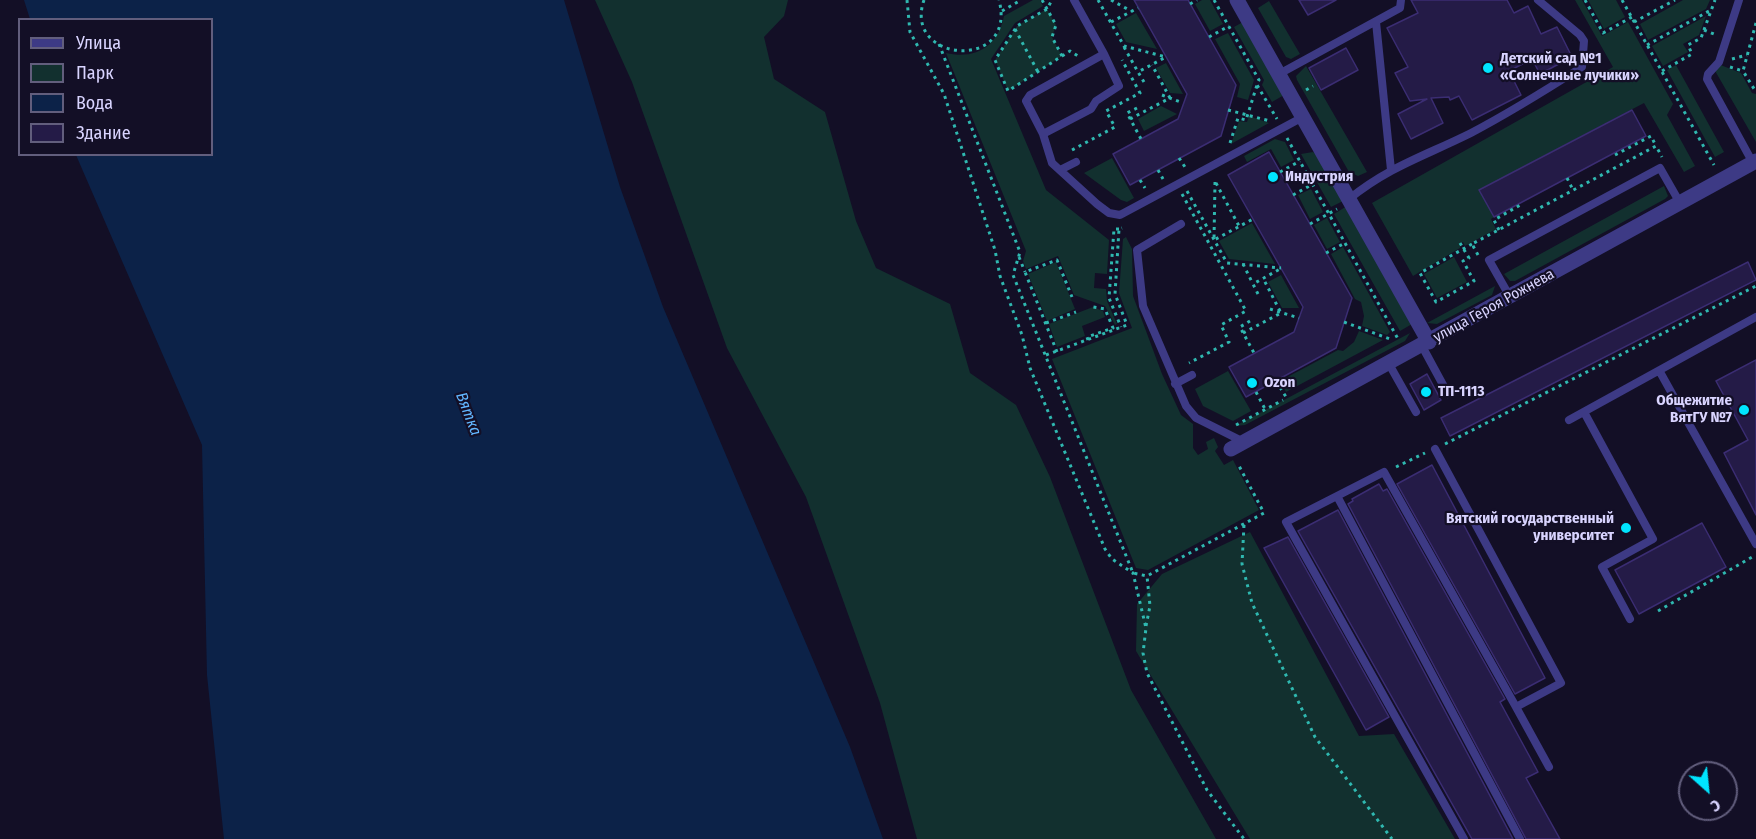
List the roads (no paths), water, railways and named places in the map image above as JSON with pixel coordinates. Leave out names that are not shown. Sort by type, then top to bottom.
[{"type":"street","points":[[1237,0],[1350,200],[1426,344]]},
{"type":"street","name":"улица Героя Рожнева","points":[[1237,445],[1426,344],[1754,162]]},
{"type":"lane","points":[[1043,134],[1091,109],[1096,101],[1119,86],[1074,0]]},
{"type":"lane","points":[[1279,74],[1400,8],[1401,0]]},
{"type":"lane","points":[[1350,200],[1391,170],[1470,133],[1533,98],[1582,67],[1584,41],[1580,35],[1538,0]]},
{"type":"lane","points":[[1739,0],[1719,62],[1708,74],[1707,79],[1754,162]]},
{"type":"lane","points":[[1376,22],[1391,170]]},
{"type":"lane","points":[[1104,54],[1028,98],[1026,105],[1043,134],[1049,158],[1097,204],[1115,215],[1125,215],[1303,117]]},
{"type":"lane","points":[[1060,170],[1075,163]]},
{"type":"lane","points":[[1510,297],[1489,260],[1660,168],[1680,203]]},
{"type":"lane","points":[[1180,224],[1142,245],[1137,254],[1140,298],[1175,384],[1190,414],[1237,445]]},
{"type":"lane","points":[[1569,420],[1660,372],[1756,317]]},
{"type":"lane","points":[[1426,344],[1448,394]]},
{"type":"lane","points":[[1389,364],[1416,412]]},
{"type":"lane","points":[[1660,372],[1756,544]]},
{"type":"lane","points":[[1175,384],[1189,377]]},
{"type":"lane","points":[[1584,412],[1653,539],[1602,567],[1630,619]]},
{"type":"lane","points":[[1435,449],[1561,683],[1516,707]]},
{"type":"lane","points":[[1464,839],[1286,522],[1384,472],[1549,767]]},
{"type":"lane","points":[[1337,496],[1520,839]]},
{"type":"water","name":"Вятка","points":[[24,0],[564,0],[620,187],[663,307],[850,747],[883,839],[224,839],[207,675],[202,445],[76,156],[213,156],[213,18],[30,18]]},
{"type":"place","name":"Детский сад №1 «Солнечные лучики»","points":[[1488,68]]},
{"type":"place","name":"Индустрия","points":[[1273,177]]},
{"type":"place","name":"Ozon","points":[[1252,383]]},
{"type":"place","name":"ТП-1113","points":[[1426,392]]},
{"type":"place","name":"Общежитие ВятГУ №7","points":[[1744,410]]},
{"type":"place","name":"Вятский государственный университет","points":[[1626,528]]}]
